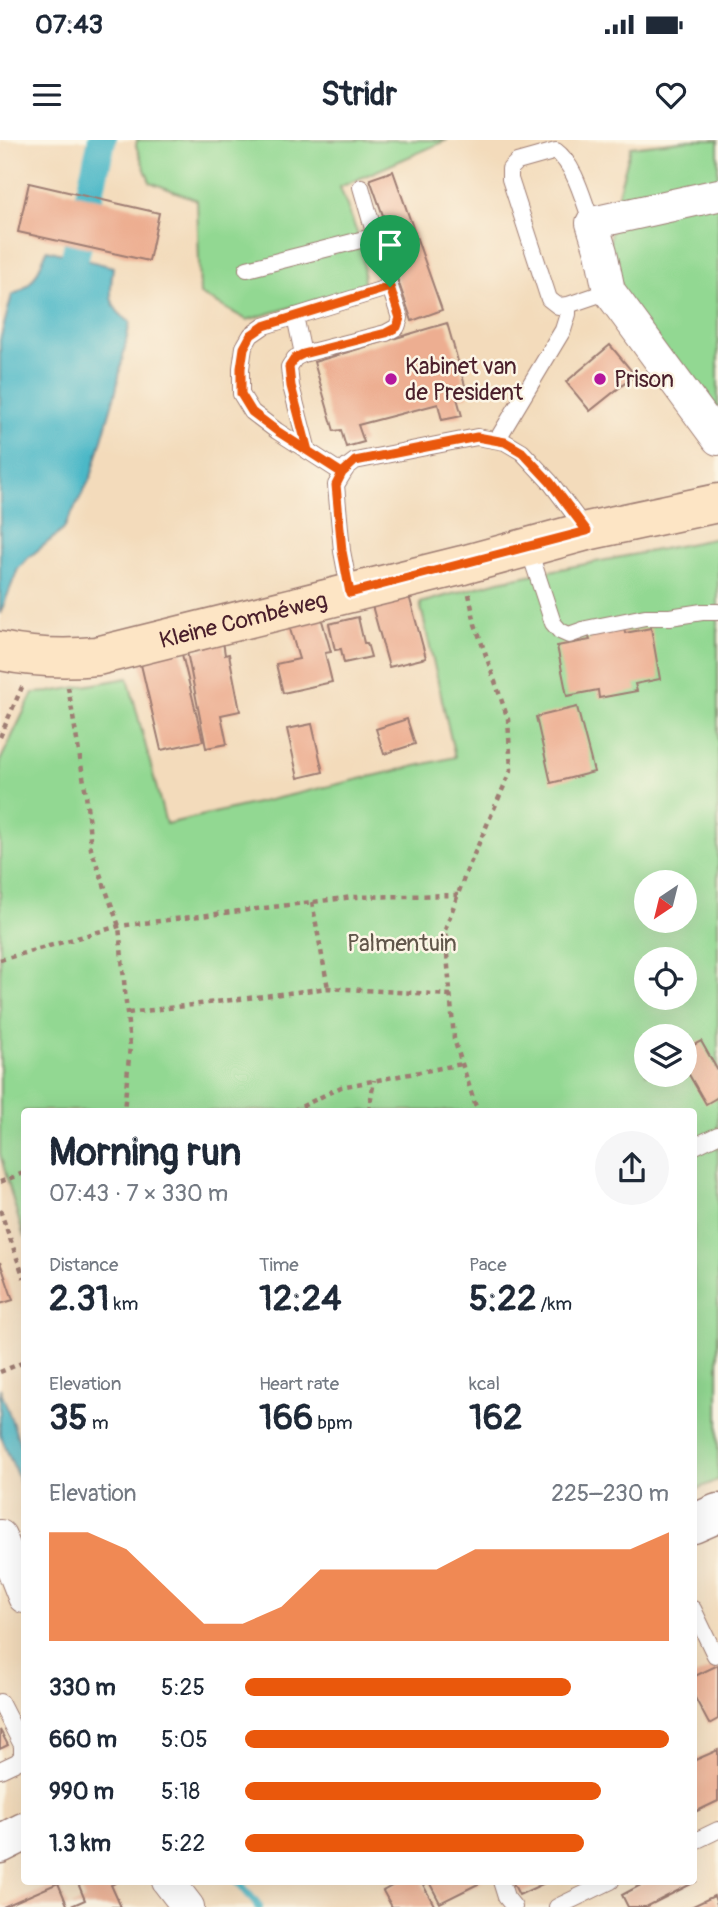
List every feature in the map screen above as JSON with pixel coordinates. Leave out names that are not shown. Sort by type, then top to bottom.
[{"type":"main road","name":"Kleine Combéweg","points":[[28,655],[97,656],[463,565],[587,531],[718,503]]},
{"type":"street","points":[[718,195],[592,223],[601,252],[608,291],[718,439]]},
{"type":"street","points":[[697,1522],[718,1513]]},
{"type":"street","points":[[0,1536],[13,1587]]},
{"type":"street","points":[[0,1844],[21,1834]]},
{"type":"street","points":[[171,1885],[188,1907]]},
{"type":"lane","points":[[592,223],[569,165],[556,151],[517,162],[510,169],[509,179],[549,299],[558,306],[568,305],[608,291]]},
{"type":"lane","points":[[308,451],[291,386],[289,367],[295,358],[386,333],[397,327],[400,318],[362,187]]},
{"type":"lane","points":[[247,269],[376,236]]},
{"type":"lane","points":[[342,473],[252,412],[241,394],[244,348],[251,335],[264,326],[390,287]]},
{"type":"lane","points":[[497,440],[563,330],[568,305]]},
{"type":"lane","points":[[295,316],[303,354]]},
{"type":"lane","points":[[350,593],[342,551],[336,485],[342,473],[355,461],[477,437],[505,442],[522,452],[550,482],[587,531]]},
{"type":"lane","points":[[528,547],[553,623],[560,631],[569,635],[645,617],[718,612]]},
{"type":"lane","points":[[697,1145],[718,1135]]},
{"type":"lane","points":[[697,1618],[715,1656]]},
{"type":"lane","points":[[0,1702],[21,1743]]},
{"type":"lane","points":[[0,1770],[21,1757]]},
{"type":"lane","points":[[697,1840],[718,1830]]},
{"type":"lane","points":[[502,1885],[506,1897],[514,1907]]},
{"type":"lane","points":[[557,1907],[603,1885]]},
{"type":"path","points":[[463,565],[475,624],[508,719],[512,770],[445,930],[454,1039],[477,1108]]},
{"type":"path","points":[[0,737],[28,655]]},
{"type":"path","points":[[28,655],[86,794],[91,849],[119,926],[130,1046],[124,1108]]},
{"type":"path","points":[[0,960],[119,926],[353,897],[458,895]]},
{"type":"path","points":[[312,902],[328,988]]},
{"type":"path","points":[[127,1013],[328,988],[450,995]]},
{"type":"path","points":[[299,1108],[341,1087],[462,1064]]},
{"type":"path","points":[[369,1108],[374,1080]]},
{"type":"path","points":[[0,1182],[21,1174]]},
{"type":"path","points":[[0,1210],[21,1270]]},
{"type":"path","points":[[0,1372],[21,1364]]},
{"type":"green space","points":[[137,140],[447,140],[340,187],[363,249],[364,286],[247,320],[200,294],[197,200],[150,182],[136,146]]},
{"type":"green space","points":[[689,140],[718,140],[718,440],[606,282],[612,216],[631,147]]},
{"type":"green space","name":"Palmentuin","points":[[718,538],[718,1480],[697,1489],[697,1108],[21,1108],[21,1228],[0,1154],[0,761],[33,693],[128,678],[166,824],[455,757],[420,603],[499,581]]},
{"type":"water","points":[[47,250],[113,267],[111,298],[117,310],[130,322],[116,391],[91,477],[63,530],[18,569],[0,614],[0,340],[12,295],[31,282]]},
{"type":"water","points":[[0,1388],[21,1447],[21,1485],[0,1434]]},
{"type":"building","points":[[393,171],[442,310],[412,321],[394,269],[401,266],[370,179]]},
{"type":"building","points":[[29,183],[159,213],[149,261],[18,232]]},
{"type":"building","name":"Kabinet van de President","points":[[447,323],[468,396],[457,398],[462,416],[442,420],[438,404],[358,425],[364,442],[346,447],[341,430],[334,431],[314,362]]},
{"type":"building","name":"Prison","points":[[610,345],[635,375],[590,411],[566,382]]},
{"type":"building","points":[[408,592],[426,658],[389,667],[371,602]]},
{"type":"building","points":[[319,610],[331,652],[325,653],[332,682],[283,693],[276,664],[299,659],[287,619]]},
{"type":"building","points":[[358,617],[364,643],[367,643],[371,657],[344,663],[341,649],[335,650],[329,624]]},
{"type":"building","points":[[624,627],[625,633],[651,628],[660,679],[635,684],[637,691],[599,698],[598,690],[567,696],[557,646],[590,640],[588,634]]},
{"type":"building","points":[[223,641],[225,655],[229,654],[240,711],[221,715],[227,744],[206,748],[187,652],[206,649],[205,645]]},
{"type":"building","points":[[180,646],[203,741],[161,750],[139,656]]},
{"type":"building","points":[[577,707],[594,772],[551,783],[536,717]]},
{"type":"building","points":[[407,719],[415,744],[384,754],[376,729]]},
{"type":"building","points":[[312,724],[323,772],[298,778],[287,729]]},
{"type":"building","points":[[701,1041],[718,1071],[718,1097],[706,1104],[696,1087],[697,1043]]},
{"type":"building","points":[[0,1262],[13,1300],[0,1304]]},
{"type":"building","points":[[718,1665],[718,1719],[709,1724],[697,1702],[697,1675]]},
{"type":"building","points":[[0,1730],[8,1745],[0,1749]]},
{"type":"building","points":[[718,1750],[718,1801],[697,1811],[697,1759]]},
{"type":"building","points":[[59,1885],[68,1907],[3,1907]]},
{"type":"building","points":[[79,1885],[111,1885],[121,1907],[69,1907],[85,1900]]},
{"type":"building","points":[[394,1885],[423,1885],[435,1907],[392,1907],[383,1891]]},
{"type":"building","points":[[431,1885],[476,1885],[440,1903]]},
{"type":"building","points":[[514,1885],[540,1885],[519,1895]]},
{"type":"building","points":[[641,1885],[689,1885],[646,1907],[628,1907],[622,1895]]},
{"type":"building","points":[[714,1896],[718,1907],[691,1907]]},
{"type":"waterway","points":[[75,257],[102,140]]},
{"type":"waterway","points":[[241,1885],[259,1907]]},
{"type":"place","name":"Kabinet van de President","points":[[391,379]]},
{"type":"place","name":"Prison","points":[[600,379]]},
{"type":"route","points":[[390,287],[264,326],[251,335],[244,348],[241,368],[241,394],[252,412],[277,431],[342,473],[336,485],[342,551],[350,593],[587,531],[550,482],[522,452],[505,442],[477,437],[355,461],[342,473],[308,451],[291,386],[289,367],[295,358],[303,354],[386,333],[397,327],[400,318],[390,287]]}]
